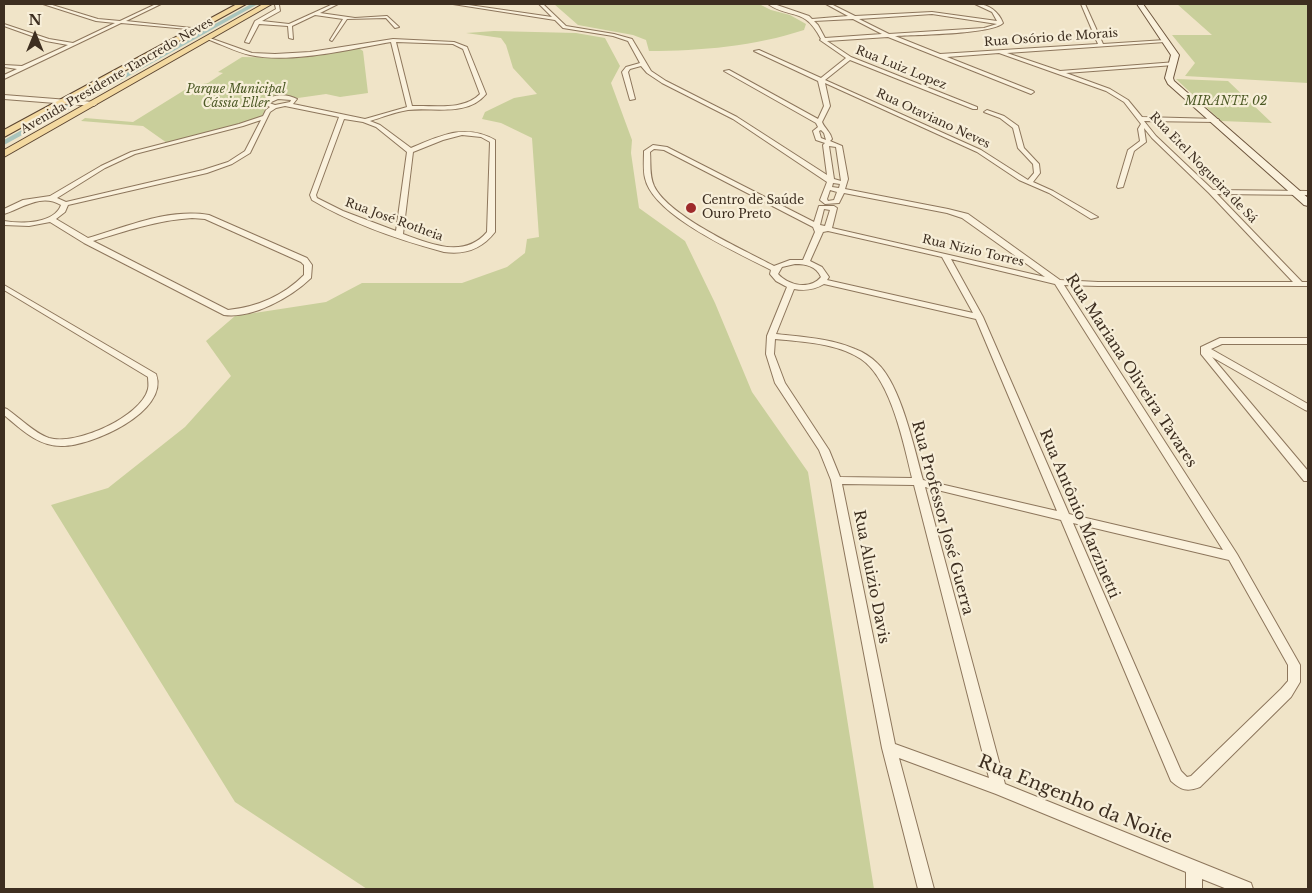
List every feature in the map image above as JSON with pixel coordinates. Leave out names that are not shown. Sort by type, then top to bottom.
[{"type":"main road","name":"Avenida Presidente Tancredo Neves","points":[[4,134],[242,4]]},
{"type":"main road","name":"Avenida Presidente Tancredo Neves","points":[[4,154],[268,4]]},
{"type":"street","points":[[45,4],[87,17],[199,29]]},
{"type":"street","points":[[4,77],[159,4]]},
{"type":"street","points":[[257,22],[290,25],[336,4]]},
{"type":"street","points":[[315,14],[344,4]]},
{"type":"street","points":[[375,4],[385,4]]},
{"type":"street","points":[[455,4],[482,6],[556,19]]},
{"type":"street","points":[[541,4],[556,19]]},
{"type":"street","points":[[771,4],[778,4]]},
{"type":"street","points":[[771,4],[811,20],[816,24],[822,40],[984,29],[996,27],[1000,23]]},
{"type":"street","points":[[828,4],[887,35],[1032,92]]},
{"type":"street","points":[[977,4],[994,11],[1000,23]]},
{"type":"street","points":[[1083,4],[1101,44]]},
{"type":"street","points":[[1140,4],[1175,55],[1169,78],[1171,82],[1308,203]]},
{"type":"street","points":[[247,42],[257,22],[278,10],[278,6]]},
{"type":"street","points":[[315,14],[346,18],[387,17],[397,27]]},
{"type":"street","points":[[811,20],[940,14],[1000,23]]},
{"type":"street","points":[[332,40],[346,18]]},
{"type":"street","name":"Rua Mariana Oliveira Tavares","points":[[556,19],[565,27],[622,37],[633,43],[649,72],[664,82],[734,118],[829,185],[843,186],[965,216],[1058,282],[1233,557],[1294,665],[1294,682],[1286,693]]},
{"type":"street","points":[[4,25],[48,40],[74,44]]},
{"type":"street","points":[[290,25],[291,38]]},
{"type":"street","points":[[209,38],[252,54],[280,56],[310,54],[393,40],[438,42],[461,45],[465,48],[483,94],[478,100],[466,105],[410,108],[365,121]]},
{"type":"street","points":[[393,40],[410,108]]},
{"type":"street","name":"Rua Luiz Lopez","points":[[822,40],[849,58],[975,108],[974,111],[986,112],[1002,117],[1016,127],[1021,148],[1036,164],[1037,173],[1030,182]]},
{"type":"street","name":"Rua Osório de Morais","points":[[938,56],[1165,41]]},
{"type":"street","name":"Rua Otaviano Neves","points":[[757,51],[979,151],[1021,179],[1094,217]]},
{"type":"street","name":"Rua Etel Nogueira de Sá","points":[[998,51],[1116,94],[1126,102],[1141,122],[1304,284]]},
{"type":"street","points":[[727,70],[820,124],[827,106],[821,80],[849,58]]},
{"type":"street","points":[[1058,72],[1174,63]]},
{"type":"street","points":[[632,99],[625,72],[628,68],[643,64]]},
{"type":"street","points":[[4,66],[22,68]]},
{"type":"street","points":[[4,97],[94,104]]},
{"type":"street","points":[[274,107],[265,103],[275,98],[286,97],[294,99],[288,105]]},
{"type":"street","points":[[4,212],[29,201],[50,199],[65,204],[222,167],[248,152],[268,111],[274,107],[288,105],[365,121],[378,126],[410,151],[399,234]]},
{"type":"street","points":[[978,116],[986,112]]},
{"type":"street","points":[[50,199],[124,156],[241,125],[264,116]]},
{"type":"street","name":"Rua José Rotheia","points":[[342,117],[313,195],[314,199],[339,212],[443,250],[455,251],[477,246],[485,240],[491,232],[493,141],[486,136],[462,133],[441,138],[410,151]]},
{"type":"street","points":[[1120,187],[1131,150],[1143,142],[1141,122],[1216,120]]},
{"type":"street","points":[[241,125],[254,125],[259,128]]},
{"type":"street","points":[[833,143],[840,146],[846,179],[843,186],[837,202],[823,200],[829,185],[826,145],[833,143]]},
{"type":"street","name":"Rua Nízio Torres","points":[[774,269],[692,225],[662,201],[652,188],[648,178],[645,153],[653,147],[665,148],[817,229],[828,229],[1058,282],[1098,284],[1304,284]]},
{"type":"street","points":[[1211,192],[1308,193]]},
{"type":"street","points":[[4,223],[13,226],[51,219],[63,211],[65,204]]},
{"type":"street","points":[[806,262],[817,229],[821,207],[829,206],[834,210],[828,229]]},
{"type":"street","points":[[51,219],[87,241],[227,313],[246,311],[274,301],[308,276],[308,265],[304,260],[206,217],[198,216],[156,221],[87,241]]},
{"type":"street","points":[[4,232],[13,226]]},
{"type":"street","name":"Rua Antônio Marzinetti","points":[[945,256],[979,317],[1176,776],[1185,784],[1195,782],[1286,693]]},
{"type":"street","points":[[790,262],[806,262],[820,268],[824,272],[825,277],[822,281],[810,287],[792,286],[777,279],[774,274],[774,269],[778,266],[790,262]]},
{"type":"street","points":[[822,281],[979,317]]},
{"type":"street","name":"Rua Aluizio Davis","points":[[792,286],[771,336],[770,354],[780,383],[824,450],[836,480],[890,748],[926,889]]},
{"type":"street","points":[[4,288],[153,376],[155,383],[153,391],[143,404],[115,427],[92,438],[69,443],[48,441],[4,411]]},
{"type":"street","name":"Rua Professor José Guerra","points":[[771,336],[847,350],[875,366],[884,380],[906,435],[999,788]]},
{"type":"street","points":[[1204,349],[1220,341],[1308,341]]},
{"type":"street","points":[[1204,349],[1308,408]]},
{"type":"street","points":[[1204,349],[1204,354],[1308,478]]},
{"type":"street","points":[[836,480],[918,482],[1233,557]]},
{"type":"street","name":"Rua Engenho da Noite","points":[[890,748],[999,788],[1245,889]]},
{"type":"street","points":[[1194,868],[1194,889]]},
{"type":"green space","points":[[554,4],[759,4],[771,10],[790,15],[806,24],[804,30],[747,44],[708,49],[649,51],[646,40],[633,35],[578,25]]},
{"type":"green space","points":[[1177,4],[1308,4],[1308,83],[1185,76],[1195,63],[1172,35],[1212,35]]},
{"type":"green space","points":[[494,31],[576,33],[605,38],[620,66],[611,83],[632,140],[631,153],[639,208],[685,241],[715,303],[752,392],[808,472],[874,889],[367,889],[235,802],[51,505],[108,488],[185,427],[231,376],[206,341],[235,316],[326,302],[362,283],[462,283],[507,267],[525,253],[527,239],[539,237],[532,138],[501,123],[482,119],[485,112],[514,98],[537,94],[513,68],[506,45],[501,38],[466,33]]},
{"type":"green space","name":"Parque Municipal Cássia Eller","points":[[357,47],[363,51],[368,93],[340,97],[326,94],[298,98],[283,94],[269,97],[262,102],[266,108],[259,118],[167,143],[143,126],[81,121],[85,118],[133,122],[191,86],[208,83],[223,73],[218,72],[242,57],[296,58]]},
{"type":"green space","name":"MIRANTE 02","points":[[1176,79],[1228,81],[1272,123],[1221,121]]},
{"type":"waterway","points":[[82,100],[255,4]]},
{"type":"waterway","points":[[4,143],[71,106]]},
{"type":"place","name":"Centro de Saúde Ouro Preto","points":[[691,208]]}]
